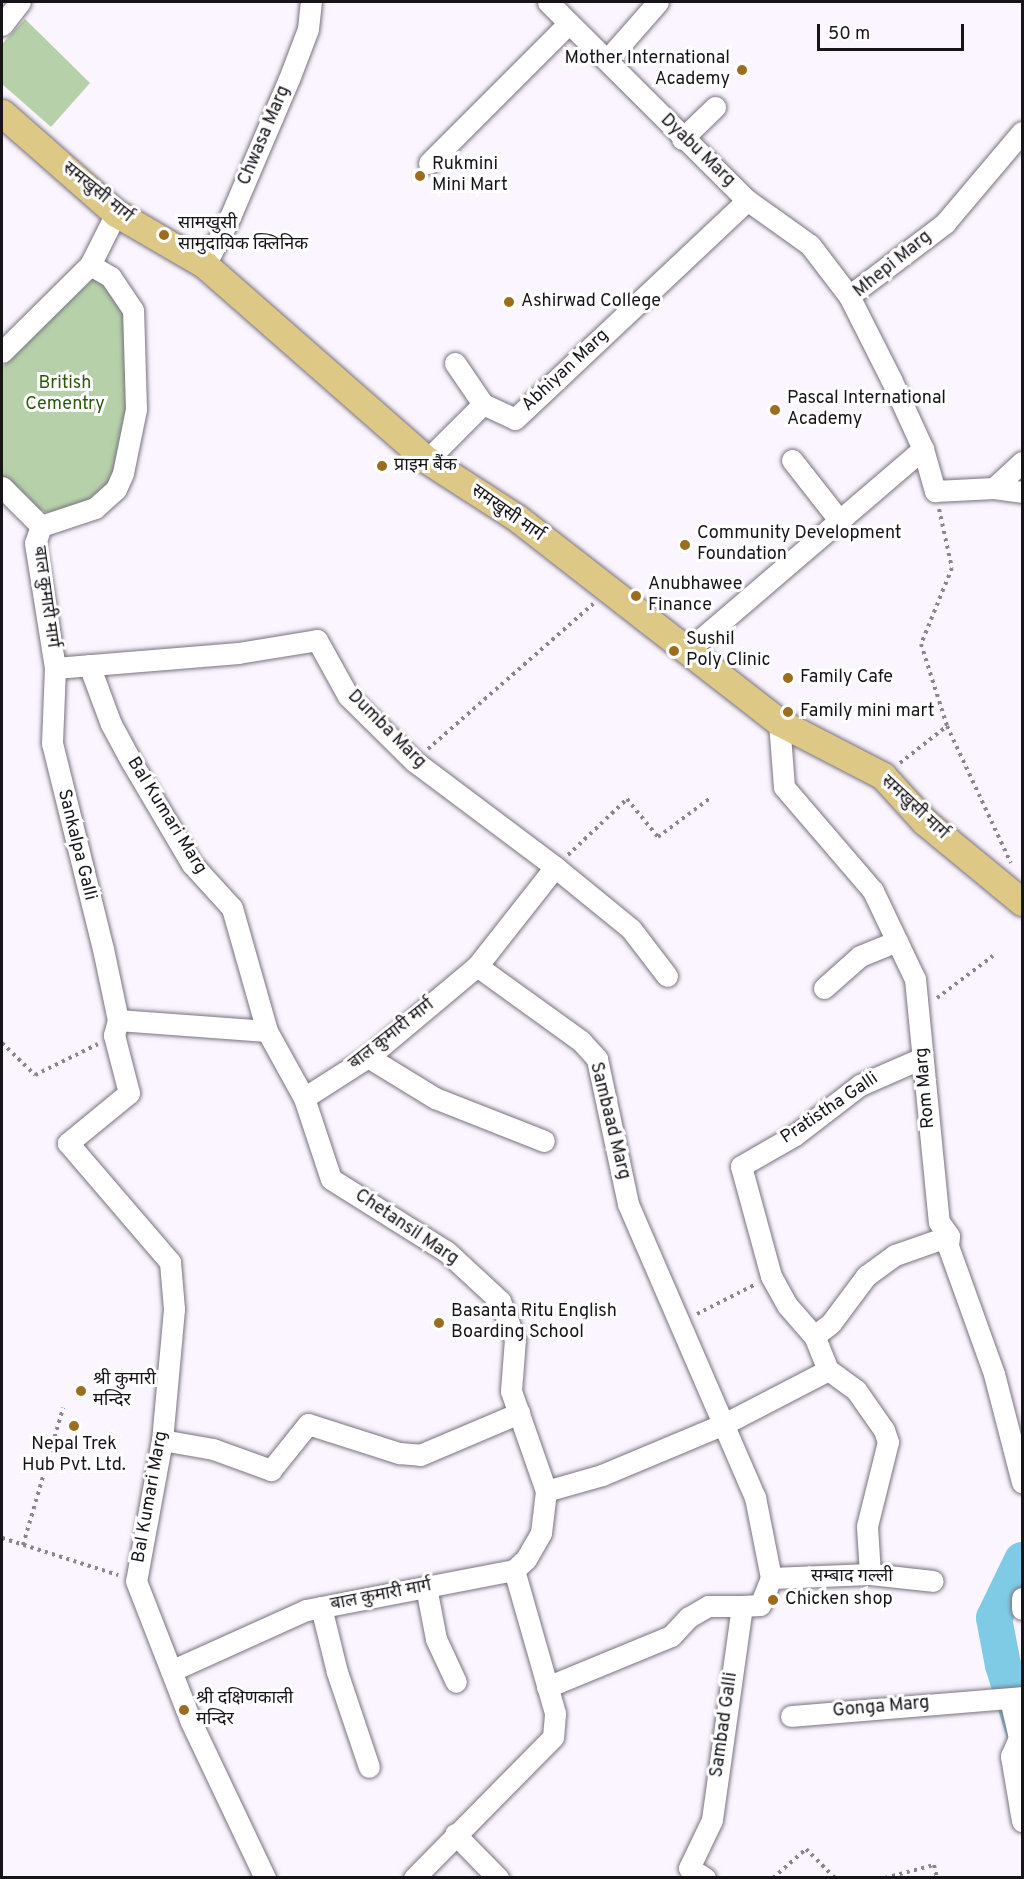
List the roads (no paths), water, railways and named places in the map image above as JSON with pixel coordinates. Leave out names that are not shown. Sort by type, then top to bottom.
[{"type":"main road","name":"समखुसी मार्ग","points":[[2,112],[116,213],[204,265],[427,460],[517,518],[779,722],[883,776],[925,822],[1013,893]]},
{"type":"street","points":[[2,25],[20,2]]},
{"type":"street","name":"Chwasa Marg","points":[[204,265],[230,217],[289,79],[308,29],[310,2]]},
{"type":"street","name":"Dyabu Marg","points":[[548,2],[682,139],[747,200],[810,245],[849,296]]},
{"type":"street","points":[[607,60],[658,2]]},
{"type":"street","points":[[429,163],[569,23]]},
{"type":"street","points":[[682,139],[715,107]]},
{"type":"street","name":"Mhepi Marg","points":[[994,488],[935,491],[923,449],[849,296],[945,223],[1023,132]]},
{"type":"street","name":"Abhiyan Marg","points":[[483,404],[515,419],[747,200]]},
{"type":"street","points":[[2,352],[90,265],[116,213]]},
{"type":"street","points":[[2,487],[41,526],[85,512],[105,501],[123,473],[129,447],[138,374],[133,310],[111,277],[90,265]]},
{"type":"street","points":[[427,460],[483,404],[455,363]]},
{"type":"street","points":[[687,651],[923,449]]},
{"type":"street","points":[[792,460],[839,520]]},
{"type":"street","points":[[994,488],[1023,462]]},
{"type":"street","points":[[994,488],[1023,492]]},
{"type":"street","name":"बाल कुमारी मार्ग","points":[[41,526],[35,543],[56,668]]},
{"type":"street","name":"Dumba Marg","points":[[89,665],[238,653],[317,640],[348,696],[414,761],[555,867],[631,928],[667,976]]},
{"type":"street","points":[[56,668],[89,665]]},
{"type":"street","name":"Bal Kumari Marg","points":[[89,665],[111,724],[131,761],[192,864],[232,909],[267,1031],[304,1098]]},
{"type":"street","name":"Sankalpa Galli","points":[[56,668],[52,744],[116,1027]]},
{"type":"street","name":"Rom Marg","points":[[779,722],[784,787],[873,891],[915,979],[920,1011],[922,1058],[939,1222],[949,1236],[948,1246],[994,1374],[1023,1482]]},
{"type":"street","points":[[477,966],[555,867]]},
{"type":"street","points":[[824,988],[861,956],[897,941]]},
{"type":"street","name":"बाल कुमारी मार्ग","points":[[304,1098],[368,1057],[477,966]]},
{"type":"street","name":"Sambaad Marg","points":[[477,966],[581,1041],[597,1059],[628,1204],[755,1497],[771,1578]]},
{"type":"street","points":[[116,1027],[267,1031]]},
{"type":"street","name":"Bal Kumari Marg","points":[[116,1027],[129,1093],[68,1143],[170,1262],[174,1309],[162,1440],[136,1581],[191,1722],[265,1878]]},
{"type":"street","points":[[368,1057],[435,1098],[544,1141]]},
{"type":"street","name":"Pratistha Galli","points":[[814,1336],[787,1305],[771,1276],[741,1166],[795,1135],[860,1085],[922,1058]]},
{"type":"street","name":"Chetansil Marg","points":[[304,1098],[332,1179],[446,1251],[500,1301],[515,1339],[511,1391],[546,1491]]},
{"type":"street","points":[[870,1574],[867,1526],[888,1442],[876,1413],[856,1390],[828,1370],[814,1336],[831,1323],[866,1276],[895,1255],[949,1236]]},
{"type":"street","points":[[414,1878],[553,1737],[555,1713],[514,1570],[526,1559],[541,1533],[546,1491],[602,1475],[724,1424],[828,1370]]},
{"type":"street","points":[[162,1440],[213,1449],[271,1470],[308,1424],[399,1453],[420,1455],[519,1413]]},
{"type":"street","name":"बाल कुमारी मार्ग","points":[[171,1671],[321,1607],[514,1570]]},
{"type":"street","name":"सम्बाद गल्ली","points":[[771,1578],[870,1574],[933,1581]]},
{"type":"street","points":[[548,1687],[672,1636],[689,1617],[708,1606],[760,1605],[771,1578]]},
{"type":"street","points":[[426,1587],[436,1639],[456,1682]]},
{"type":"street","points":[[1023,1598],[1023,1609]]},
{"type":"street","name":"Sambad Galli","points":[[692,1874],[712,1820],[742,1606]]},
{"type":"street","points":[[321,1607],[337,1672],[369,1767]]},
{"type":"street","points":[[1016,1698],[1019,1738],[1011,1756],[1023,1821]]},
{"type":"street","name":"Gonga Marg","points":[[791,1716],[1016,1698]]},
{"type":"street","points":[[455,1834],[498,1878]]},
{"type":"waterway","points":[[1022,1560],[994,1618],[1003,1665],[1022,1726]]},
{"type":"place","name":"Mother International Academy","points":[[742,70]]},
{"type":"place","name":"Rukmini Mini Mart","points":[[420,176]]},
{"type":"place","name":"सामखुसी सामुदायिक क्लिनिक","points":[[164,235]]},
{"type":"place","name":"Ashirwad College","points":[[509,302]]},
{"type":"place","name":"Pascal International Academy","points":[[775,410]]},
{"type":"place","name":"प्राइम बैंक","points":[[382,466]]},
{"type":"place","name":"Community Development Foundation","points":[[685,545]]},
{"type":"place","name":"Anubhawee Finance","points":[[636,596]]},
{"type":"place","name":"Sushil Poly Clinic","points":[[674,651]]},
{"type":"place","name":"Family Cafe","points":[[788,678]]},
{"type":"place","name":"Family mini mart","points":[[788,712]]},
{"type":"place","name":"Basanta Ritu English Boarding School","points":[[439,1323]]},
{"type":"place","name":"श्री कुमारी मन्दिर","points":[[81,1391]]},
{"type":"place","name":"Nepal Trek Hub Pvt. Ltd.","points":[[74,1426]]},
{"type":"place","name":"Chicken shop","points":[[773,1600]]},
{"type":"place","name":"श्री दक्षिणकाली मन्दिर","points":[[184,1710]]},
{"type":"park label","name":"British Cementry","points":[[65,395]]}]
